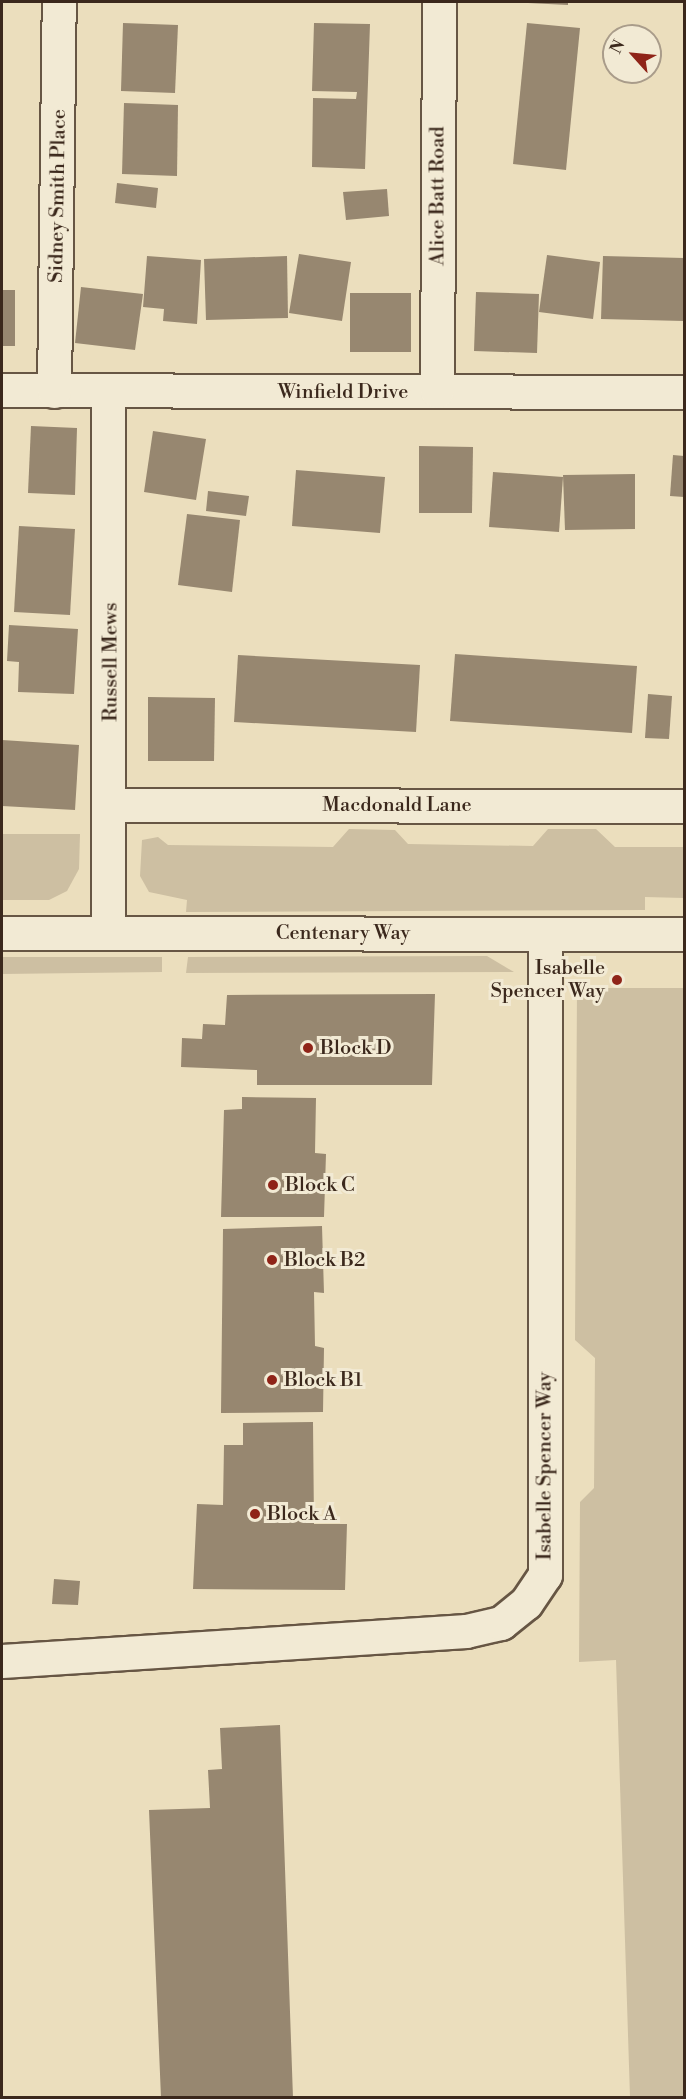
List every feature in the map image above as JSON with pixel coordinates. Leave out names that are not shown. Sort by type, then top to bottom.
[{"type":"street","name":"Sidney Smith Place","points":[[54,391],[59,2]]},
{"type":"street","name":"Alice Batt Road","points":[[437,391],[439,2]]},
{"type":"street","name":"Winfield Drive","points":[[2,390],[684,392]]},
{"type":"street","name":"Russell Mews","points":[[108,392],[110,805],[108,932]]},
{"type":"street","name":"Macdonald Lane","points":[[110,805],[684,806]]},
{"type":"street","name":"Centenary Way","points":[[2,933],[684,934]]},
{"type":"street","name":"Isabelle Spencer Way","points":[[2,1661],[466,1631],[501,1623],[526,1603],[545,1575],[545,935]]},
{"type":"shaded area","points":[[349,829],[395,830],[408,844],[533,846],[548,829],[596,829],[615,847],[684,847],[684,898],[645,897],[645,910],[186,912],[187,900],[149,892],[140,876],[142,840],[158,837],[168,845],[333,847]]},
{"type":"shaded area","points":[[2,834],[80,834],[79,869],[67,891],[49,900],[2,900]]},
{"type":"shaded area","points":[[487,956],[514,972],[186,973],[188,957]]},
{"type":"shaded area","points":[[2,957],[162,957],[162,972],[2,974]]},
{"type":"shaded area","points":[[577,988],[684,988],[684,2097],[630,2097],[616,1660],[579,1662],[580,1502],[594,1488],[595,1358],[575,1340]]},
{"type":"building","points":[[506,2],[568,2],[568,5]]},
{"type":"building","points":[[123,23],[178,25],[175,93],[121,91]]},
{"type":"building","points":[[314,23],[370,24],[365,169],[312,167],[313,98],[356,99],[357,92],[312,91]]},
{"type":"building","points":[[527,23],[580,28],[566,170],[513,164]]},
{"type":"building","points":[[124,103],[178,105],[177,176],[122,174]]},
{"type":"building","points":[[117,183],[158,188],[156,208],[115,203]]},
{"type":"building","points":[[387,189],[389,216],[346,220],[343,192]]},
{"type":"building","points":[[299,254],[351,262],[342,321],[289,313]]},
{"type":"building","points":[[547,255],[600,262],[593,319],[539,312]]},
{"type":"building","points":[[147,256],[201,260],[197,324],[163,321],[164,309],[143,307]]},
{"type":"building","points":[[287,256],[288,318],[206,320],[204,259]]},
{"type":"building","points":[[603,256],[684,258],[684,321],[601,319]]},
{"type":"building","points":[[81,287],[143,294],[135,350],[75,343]]},
{"type":"building","points":[[2,290],[15,290],[15,346],[2,346]]},
{"type":"building","points":[[476,292],[539,294],[537,353],[474,351]]},
{"type":"building","points":[[350,293],[411,293],[411,352],[350,352]]},
{"type":"building","points":[[31,426],[77,428],[75,495],[28,493]]},
{"type":"building","points":[[153,431],[206,439],[196,500],[144,492]]},
{"type":"building","points":[[419,446],[473,447],[472,513],[419,513]]},
{"type":"building","points":[[673,455],[684,456],[684,497],[670,496]]},
{"type":"building","points":[[296,470],[385,477],[380,533],[292,526]]},
{"type":"building","points":[[493,472],[563,477],[559,532],[489,527]]},
{"type":"building","points":[[635,474],[635,529],[565,530],[563,475]]},
{"type":"building","points":[[208,491],[249,496],[246,516],[206,511]]},
{"type":"building","points":[[187,514],[240,520],[232,592],[178,585]]},
{"type":"building","points":[[19,526],[75,529],[70,615],[14,612]]},
{"type":"building","points":[[9,625],[78,629],[74,694],[18,692],[19,662],[7,661]]},
{"type":"building","points":[[455,654],[637,666],[632,733],[450,721]]},
{"type":"building","points":[[238,655],[420,665],[416,732],[234,722]]},
{"type":"building","points":[[648,694],[672,696],[669,739],[645,738]]},
{"type":"building","points":[[148,697],[215,698],[214,761],[148,761]]},
{"type":"building","points":[[2,740],[79,745],[75,810],[2,806]]},
{"type":"building","name":"Block D","points":[[435,994],[432,1085],[257,1085],[257,1070],[181,1067],[182,1038],[202,1039],[203,1024],[225,1025],[227,995]]},
{"type":"building","name":"Block C","points":[[242,1097],[316,1098],[315,1153],[326,1154],[324,1217],[221,1217],[224,1110],[242,1109]]},
{"type":"building","name":"Block B1","points":[[322,1226],[324,1293],[314,1292],[315,1346],[324,1348],[323,1412],[221,1413],[223,1229]]},
{"type":"building","name":"Block A","points":[[313,1422],[314,1524],[347,1524],[345,1590],[193,1589],[197,1504],[223,1505],[224,1445],[243,1445],[243,1423]]},
{"type":"building","points":[[54,1579],[80,1581],[78,1605],[52,1604]]},
{"type":"building","points":[[280,1725],[293,2098],[161,2098],[149,1810],[210,1808],[208,1770],[222,1769],[220,1728]]},
{"type":"place","name":"Isabelle Spencer Way","points":[[617,980]]},
{"type":"place","name":"Block D","points":[[308,1048]]},
{"type":"place","name":"Block C","points":[[273,1185]]},
{"type":"place","name":"Block B2","points":[[272,1260]]},
{"type":"place","name":"Block B1","points":[[272,1380]]},
{"type":"place","name":"Block A","points":[[255,1514]]}]
